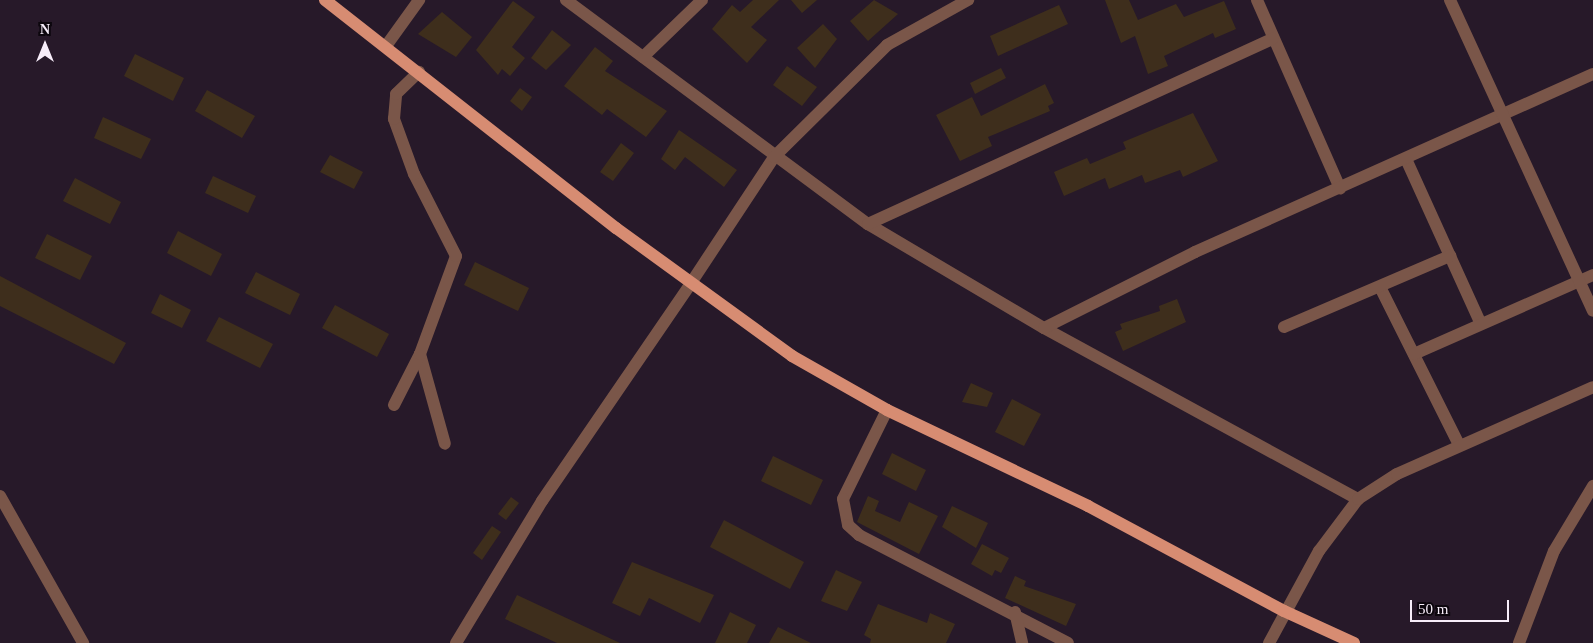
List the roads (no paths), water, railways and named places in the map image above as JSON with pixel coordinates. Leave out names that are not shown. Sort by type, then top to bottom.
[{"type":"main road","points":[[326,0],[691,283],[777,346],[887,410],[1088,506],[1284,612],[1354,643]]},
{"type":"street","points":[[386,46],[419,0]]},
{"type":"street","points":[[566,0],[774,157],[868,224],[1044,328],[1358,499]]},
{"type":"street","points":[[643,57],[702,0]]},
{"type":"street","points":[[456,643],[542,502],[774,157],[887,45],[968,0]]},
{"type":"street","points":[[1257,0],[1340,188]]},
{"type":"street","points":[[1450,0],[1501,116],[1593,311]]},
{"type":"street","points":[[868,224],[1273,39]]},
{"type":"street","points":[[394,405],[420,354],[456,256],[414,174],[394,119],[396,94],[419,72]]},
{"type":"street","points":[[1044,328],[1194,252],[1593,74]]},
{"type":"street","points":[[1406,159],[1481,324]]},
{"type":"street","points":[[1284,327],[1450,256]]},
{"type":"street","points":[[1414,354],[1593,275]]},
{"type":"street","points":[[1380,287],[1459,445]]},
{"type":"street","points":[[420,354],[445,444]]},
{"type":"street","points":[[1269,643],[1284,612],[1319,551],[1358,499],[1397,474],[1593,387]]},
{"type":"street","points":[[887,410],[843,499],[848,525],[859,535],[1015,612],[1068,643]]},
{"type":"street","points":[[1519,643],[1554,551],[1593,486]]},
{"type":"street","points":[[0,496],[83,643]]},
{"type":"street","points":[[1015,612],[1022,643]]}]
